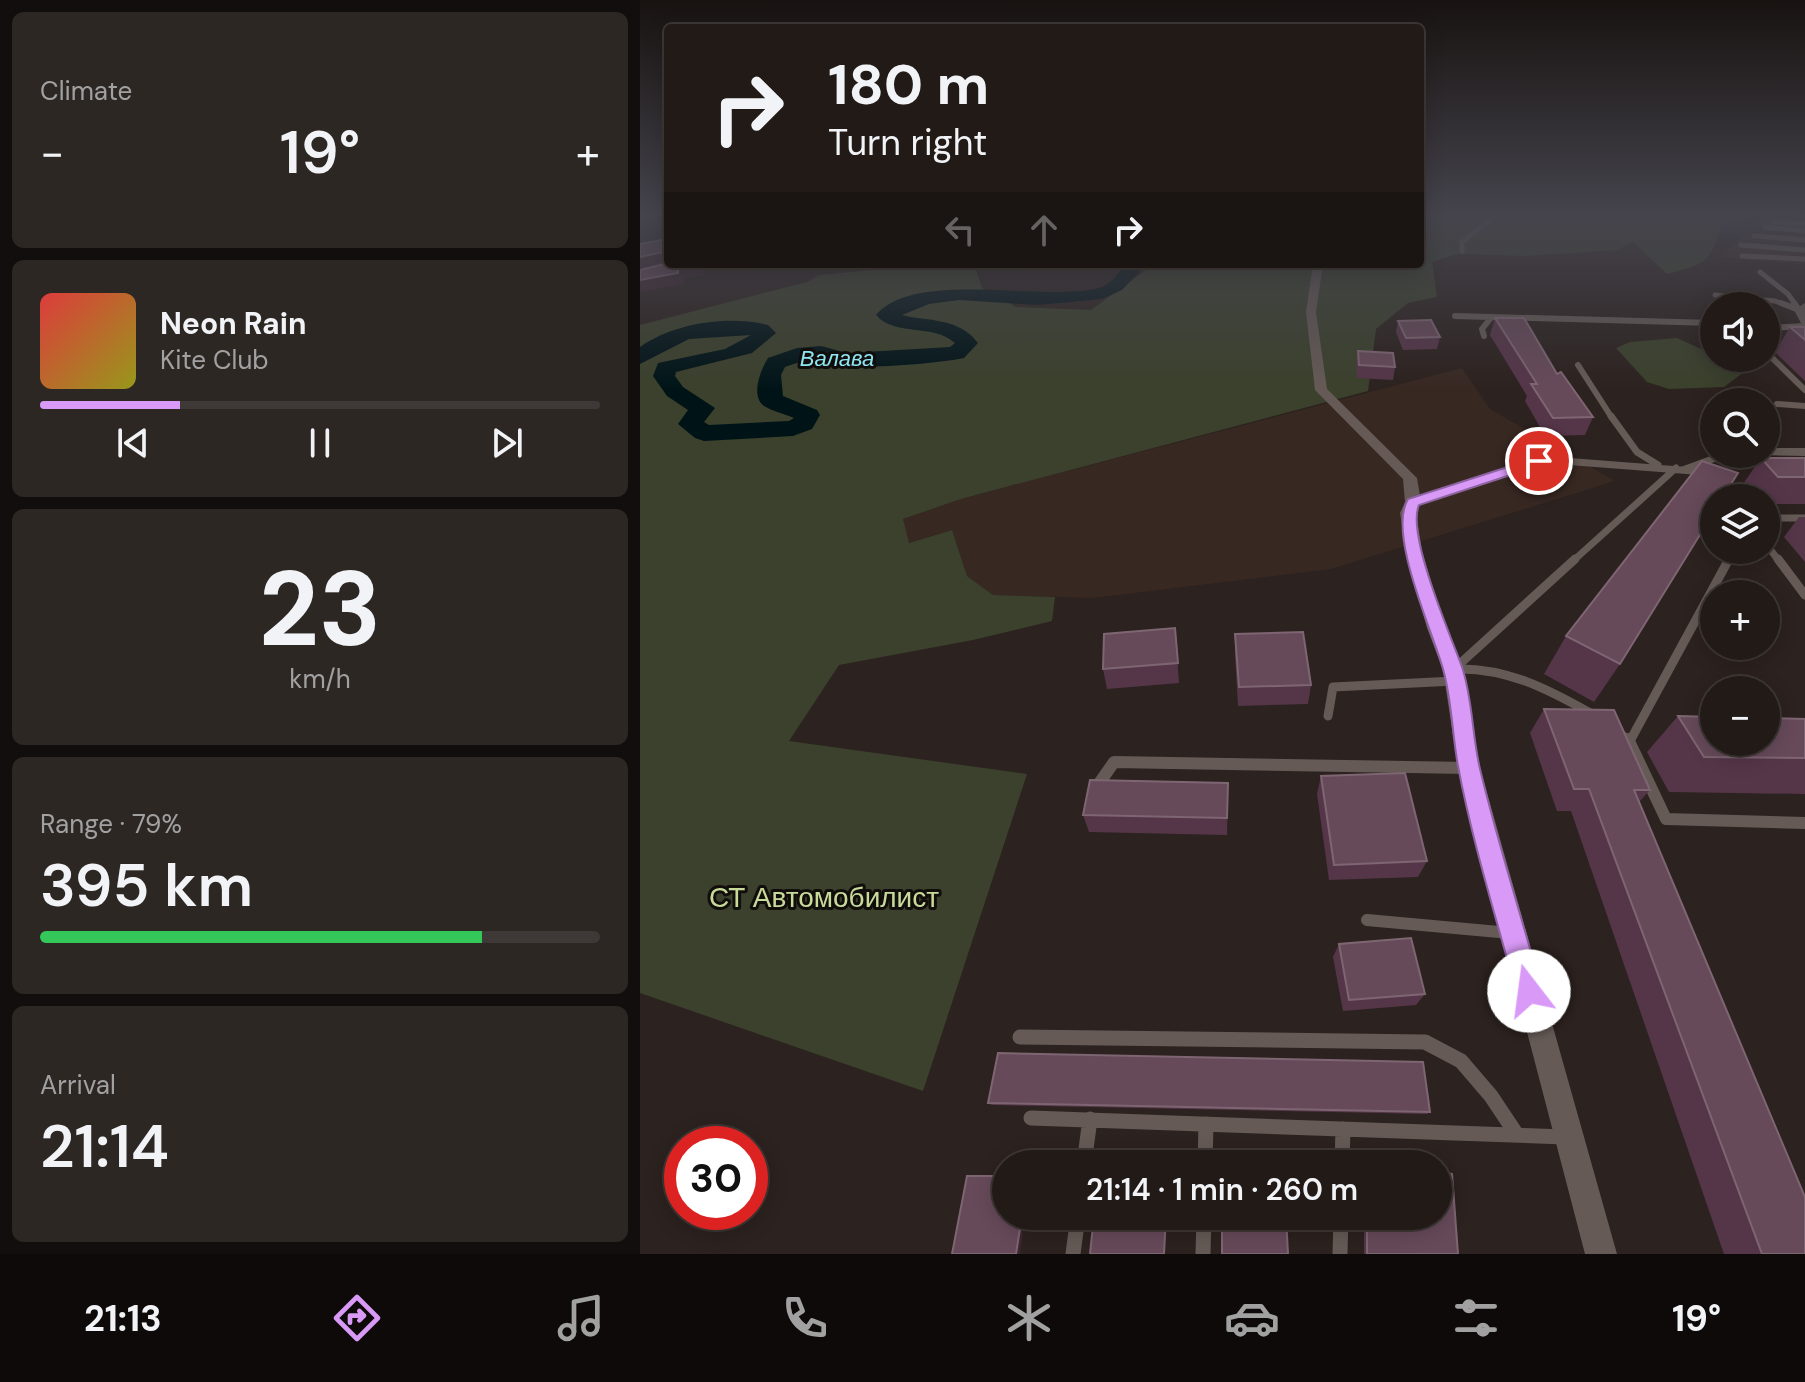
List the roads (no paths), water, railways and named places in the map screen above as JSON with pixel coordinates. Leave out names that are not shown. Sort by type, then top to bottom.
[{"type":"street","points":[[1317,273],[1311,312],[1321,390],[1410,478],[1413,502],[1408,513],[1414,551],[1436,628],[1454,675],[1469,768],[1601,1254]]},
{"type":"street","points":[[1780,452],[1805,452]]},
{"type":"street","points":[[1681,468],[1700,463]]},
{"type":"lane","points":[[1761,273],[1788,294],[1804,316]]},
{"type":"lane","points":[[1780,304],[1804,316]]},
{"type":"lane","points":[[1455,316],[1700,322]]},
{"type":"lane","points":[[1780,324],[1804,316]]},
{"type":"lane","points":[[1484,336],[1482,329],[1490,319]]},
{"type":"lane","points":[[1578,365],[1627,441],[1650,461],[1665,468]]},
{"type":"lane","points":[[1780,366],[1805,390]]},
{"type":"lane","points":[[1780,404],[1805,406]]},
{"type":"lane","points":[[1413,502],[1550,460],[1681,468],[1713,474],[1722,484]]},
{"type":"lane","points":[[1454,675],[1681,468]]},
{"type":"lane","points":[[1780,518],[1805,518]]},
{"type":"lane","points":[[1780,562],[1805,595]]},
{"type":"lane","points":[[1630,741],[1726,564]]},
{"type":"lane","points":[[1328,716],[1333,687],[1454,675],[1475,667],[1515,676],[1593,714],[1630,741],[1666,819],[1805,823]]},
{"type":"lane","points":[[1098,785],[1114,762],[1469,768]]},
{"type":"lane","points":[[1367,920],[1513,933]]},
{"type":"lane","points":[[1020,1037],[1425,1042],[1461,1061],[1491,1096],[1517,1135]]},
{"type":"lane","points":[[1031,1118],[1568,1137]]},
{"type":"lane","points":[[1086,1150],[1090,1119]]},
{"type":"lane","points":[[1205,1150],[1206,1124]]},
{"type":"lane","points":[[1342,1150],[1343,1129]]},
{"type":"lane","points":[[1073,1254],[1076,1230]]},
{"type":"lane","points":[[1203,1254],[1204,1230]]},
{"type":"lane","points":[[1340,1254],[1341,1230]]},
{"type":"waterway","name":"Валава","points":[[640,357],[655,346],[683,334],[711,329],[761,329],[766,333],[744,349],[666,368],[664,376],[675,391],[703,408],[690,424],[704,433],[793,428],[803,424],[808,415],[771,400],[770,375],[776,363],[797,355],[821,353],[846,360],[956,353],[967,343],[950,329],[896,320],[886,315],[906,305],[942,295],[976,294],[1038,299],[1102,293],[1116,286],[1129,273]]},
{"type":"park label","name":"СТ Автомобилист","points":[[824,897]]}]
